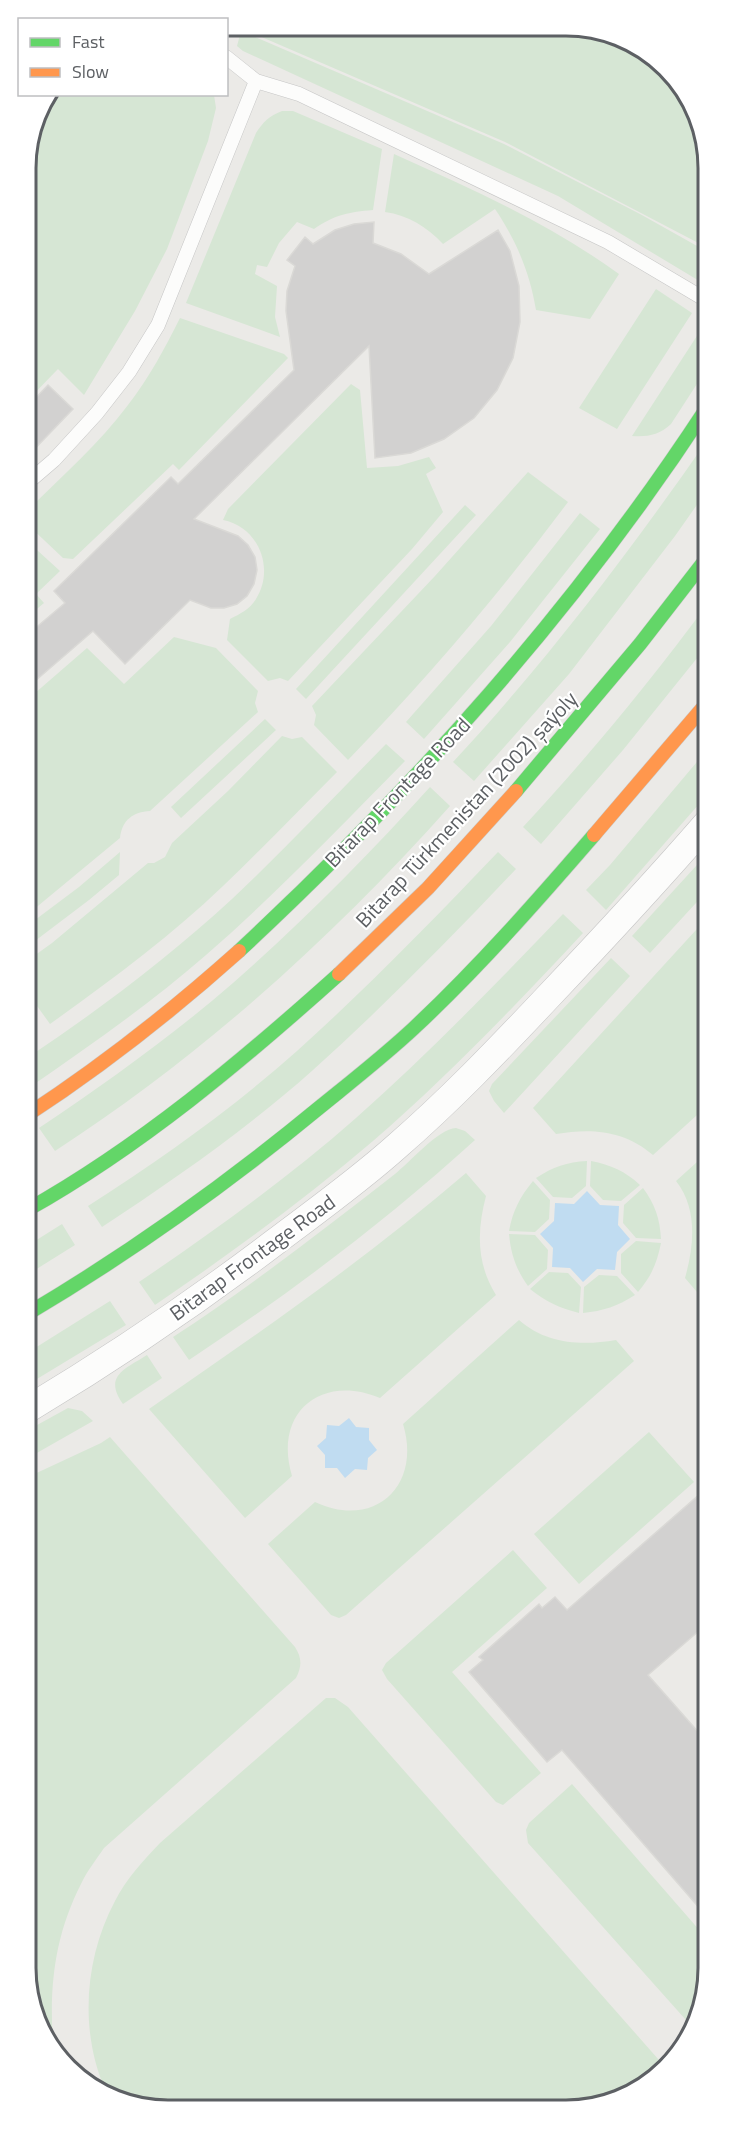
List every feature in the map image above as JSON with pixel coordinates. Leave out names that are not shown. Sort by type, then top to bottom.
[{"type":"main road","name":"Bitarap Frontage Road","points":[[36,1109],[142,1034],[220,968],[312,882],[407,786],[486,698],[598,564],[647,500],[698,421]]},
{"type":"main road","name":"Bitarap Türkmenistan (2002) şaýoly","points":[[36,1205],[100,1166],[238,1064],[413,904],[538,768],[640,646],[698,570]]},
{"type":"main road","points":[[36,1308],[152,1236],[207,1197],[376,1062],[428,1014],[612,817],[698,714]]},
{"type":"street","name":"Bitarap Frontage Road","points":[[36,1404],[84,1376],[239,1270],[324,1206],[395,1148],[489,1059],[625,915],[698,833]]},
{"type":"lane","points":[[228,59],[256,81],[299,94],[608,242],[698,295]]},
{"type":"lane","points":[[36,475],[54,460],[97,413],[129,372],[158,325],[256,81]]},
{"type":"green space","points":[[240,36],[253,36],[504,144],[698,247],[698,280],[558,196],[243,51],[237,46]]},
{"type":"green space","points":[[259,36],[574,36],[608,43],[624,50],[646,63],[659,75],[671,88],[688,118],[698,160],[698,243],[505,142]]},
{"type":"green space","points":[[57,96],[214,96],[216,108],[208,141],[167,249],[135,311],[84,395],[58,369],[36,392],[36,160],[46,118]]},
{"type":"green space","points":[[282,111],[293,111],[382,149],[373,210],[342,215],[314,229],[297,222],[279,243],[267,267],[257,265],[255,274],[277,286],[275,317],[280,337],[186,303],[256,133],[267,120]]},
{"type":"green space","points":[[394,154],[537,223],[565,238],[619,274],[590,319],[536,310],[521,257],[495,209],[443,244],[417,223],[385,212]]},
{"type":"green space","points":[[656,289],[692,313],[617,429],[579,408]]},
{"type":"green space","points":[[180,318],[284,354],[288,358],[179,470],[173,464],[73,559],[63,558],[36,532],[36,502],[117,419],[136,395]]},
{"type":"green space","points":[[698,334],[698,382],[671,424],[653,434],[632,436]]},
{"type":"green space","points":[[351,384],[360,390],[367,468],[398,466],[429,457],[436,468],[426,474],[443,512],[412,549],[288,681],[280,678],[268,681],[227,640],[230,619],[254,603],[262,587],[264,575],[260,551],[254,540],[236,524],[223,520],[228,509]]},
{"type":"green space","points":[[698,453],[698,503],[569,674],[474,781],[453,762],[521,686],[647,525]]},
{"type":"green space","points":[[528,472],[568,502],[462,635],[348,760],[314,725],[316,715],[312,706],[435,576]]},
{"type":"green space","points":[[465,505],[476,515],[306,699],[296,689]]},
{"type":"green space","points":[[580,513],[600,529],[510,642],[424,739],[406,722],[491,626]]},
{"type":"green space","points":[[36,549],[60,571],[36,594]]},
{"type":"green space","points":[[36,594],[44,603],[36,610]]},
{"type":"green space","points":[[698,616],[698,657],[623,750],[541,844],[523,827],[618,719]]},
{"type":"green space","points":[[174,637],[216,648],[258,691],[255,703],[258,712],[150,811],[138,813],[129,818],[123,826],[120,838],[36,908],[36,692],[87,648],[124,684]]},
{"type":"green space","points":[[265,719],[276,730],[181,818],[171,807]]},
{"type":"green space","points":[[282,736],[292,739],[302,737],[337,772],[203,905],[139,958],[50,1024],[36,1005],[36,955],[148,863],[154,863],[165,857],[172,843]]},
{"type":"green space","points":[[386,744],[405,761],[283,884],[206,955],[141,1008],[36,1083],[36,1052],[132,983],[183,942],[271,861]]},
{"type":"green space","points":[[698,761],[698,805],[606,910],[586,890]]},
{"type":"green space","points":[[430,787],[450,806],[360,902],[264,992],[214,1034],[110,1114],[55,1151],[39,1128],[138,1058],[233,983],[334,888]]},
{"type":"green space","points":[[120,852],[119,875],[36,940],[36,919]]},
{"type":"green space","points":[[498,852],[516,869],[366,1021],[313,1070],[237,1133],[102,1227],[88,1206],[196,1133],[272,1072],[374,978]]},
{"type":"green space","points":[[698,864],[698,901],[650,953],[632,936]]},
{"type":"green space","points":[[563,914],[583,933],[507,1014],[428,1092],[320,1184],[239,1246],[155,1305],[139,1282],[250,1203],[356,1118],[436,1043]]},
{"type":"green space","points":[[698,928],[698,1114],[653,1155],[631,1140],[607,1133],[582,1131],[556,1134],[533,1108]]},
{"type":"green space","points":[[611,958],[630,976],[504,1113],[489,1091],[492,1084]]},
{"type":"green space","points":[[456,1128],[465,1131],[475,1140],[336,1256],[189,1360],[173,1337],[313,1237],[395,1174],[441,1134]]},
{"type":"green space","points":[[587,1161],[586,1186],[572,1198],[553,1197],[536,1178],[560,1166]]},
{"type":"green space","points":[[591,1161],[617,1169],[640,1185],[621,1201],[603,1200],[590,1186]]},
{"type":"green space","points":[[698,1161],[698,1293],[685,1278],[692,1241],[691,1216],[688,1203],[676,1181]]},
{"type":"green space","points":[[466,1173],[486,1196],[481,1221],[480,1246],[485,1271],[496,1295],[380,1398],[359,1392],[339,1391],[321,1395],[307,1404],[296,1417],[289,1434],[288,1454],[292,1476],[245,1518],[149,1409],[350,1266]]},
{"type":"green space","points":[[533,1181],[550,1200],[549,1219],[535,1232],[509,1231],[518,1204]]},
{"type":"green space","points":[[643,1188],[656,1212],[661,1239],[636,1238],[623,1223],[624,1205]]},
{"type":"green space","points":[[62,1224],[75,1245],[36,1269],[36,1240]]},
{"type":"green space","points":[[509,1234],[535,1235],[548,1250],[547,1269],[528,1286],[515,1262]]},
{"type":"green space","points":[[636,1241],[661,1243],[653,1269],[638,1292],[621,1273],[621,1254]]},
{"type":"green space","points":[[549,1272],[568,1273],[581,1287],[579,1313],[553,1304],[530,1289]]},
{"type":"green space","points":[[599,1275],[617,1276],[635,1295],[610,1307],[583,1313],[584,1287]]},
{"type":"green space","points":[[110,1301],[126,1325],[36,1380],[36,1347]]},
{"type":"green space","points":[[519,1320],[541,1334],[565,1341],[590,1343],[616,1340],[634,1361],[346,1615],[339,1618],[331,1615],[268,1544],[315,1502],[336,1509],[356,1510],[374,1506],[388,1497],[399,1483],[406,1466],[407,1446],[403,1424]]},
{"type":"green space","points":[[147,1355],[162,1378],[123,1404],[117,1394],[116,1380],[124,1369]]},
{"type":"green space","points":[[68,1408],[82,1411],[93,1421],[36,1453],[36,1426]]},
{"type":"green space","points":[[649,1432],[694,1482],[579,1584],[534,1534]]},
{"type":"green space","points":[[110,1437],[295,1647],[300,1658],[300,1666],[296,1678],[104,1848],[89,1870],[72,1903],[60,1941],[53,1980],[52,2031],[43,2010],[37,1985],[36,1968],[36,1473]]},
{"type":"green space","points":[[513,1550],[547,1588],[452,1672],[541,1773],[503,1805],[496,1802],[387,1679],[382,1670],[386,1663]]},
{"type":"green space","points":[[326,1698],[335,1698],[348,1707],[659,2061],[639,2078],[624,2086],[608,2093],[574,2100],[160,2100],[126,2093],[103,2082],[97,2066],[91,2043],[89,2018],[92,1970],[105,1923],[119,1893],[135,1870],[160,1843]]},
{"type":"green space","points":[[572,1784],[698,1929],[698,1976],[687,2021],[528,1843],[526,1830],[529,1823]]},
{"type":"water","points":[[587,1191],[600,1205],[619,1206],[618,1225],[630,1239],[617,1252],[615,1270],[597,1269],[583,1282],[570,1268],[552,1267],[553,1248],[540,1234],[554,1221],[555,1203],[574,1204]]},
{"type":"water","points":[[349,1418],[356,1427],[369,1428],[369,1440],[377,1450],[368,1458],[367,1470],[355,1469],[345,1478],[337,1468],[325,1468],[325,1455],[317,1446],[326,1438],[327,1425],[339,1426]]},
{"type":"building","points":[[374,222],[373,243],[401,254],[429,274],[498,230],[510,251],[519,286],[520,322],[513,358],[497,390],[474,418],[444,439],[411,453],[375,458],[369,346],[194,519],[238,536],[248,545],[255,557],[257,570],[254,584],[247,596],[237,604],[224,608],[211,608],[190,600],[125,664],[93,631],[36,680],[36,628],[65,603],[54,591],[171,477],[178,484],[294,370],[286,311],[287,291],[295,266],[287,260],[305,237],[313,244],[335,230],[354,224]]},
{"type":"building","points":[[48,385],[73,409],[36,448],[36,398]]},
{"type":"building","points":[[698,1496],[698,1632],[648,1675],[698,1732],[698,1906],[562,1750],[547,1762],[469,1672],[483,1660],[479,1657],[539,1604],[542,1608],[555,1597],[567,1610]]},
{"type":"traffic: fast","points":[[239,951],[368,825],[489,694],[602,556],[698,421]]},
{"type":"traffic: fast","points":[[516,791],[640,644],[698,569]]},
{"type":"traffic: fast","points":[[36,1309],[141,1242],[214,1190],[380,1058],[438,1005],[484,958],[594,835]]},
{"type":"traffic: fast","points":[[36,1205],[110,1158],[189,1101],[339,974]]},
{"type":"traffic: slow","points":[[594,835],[698,713]]},
{"type":"traffic: slow","points":[[339,974],[428,888],[516,791]]},
{"type":"traffic: slow","points":[[36,1109],[136,1037],[239,951]]}]
